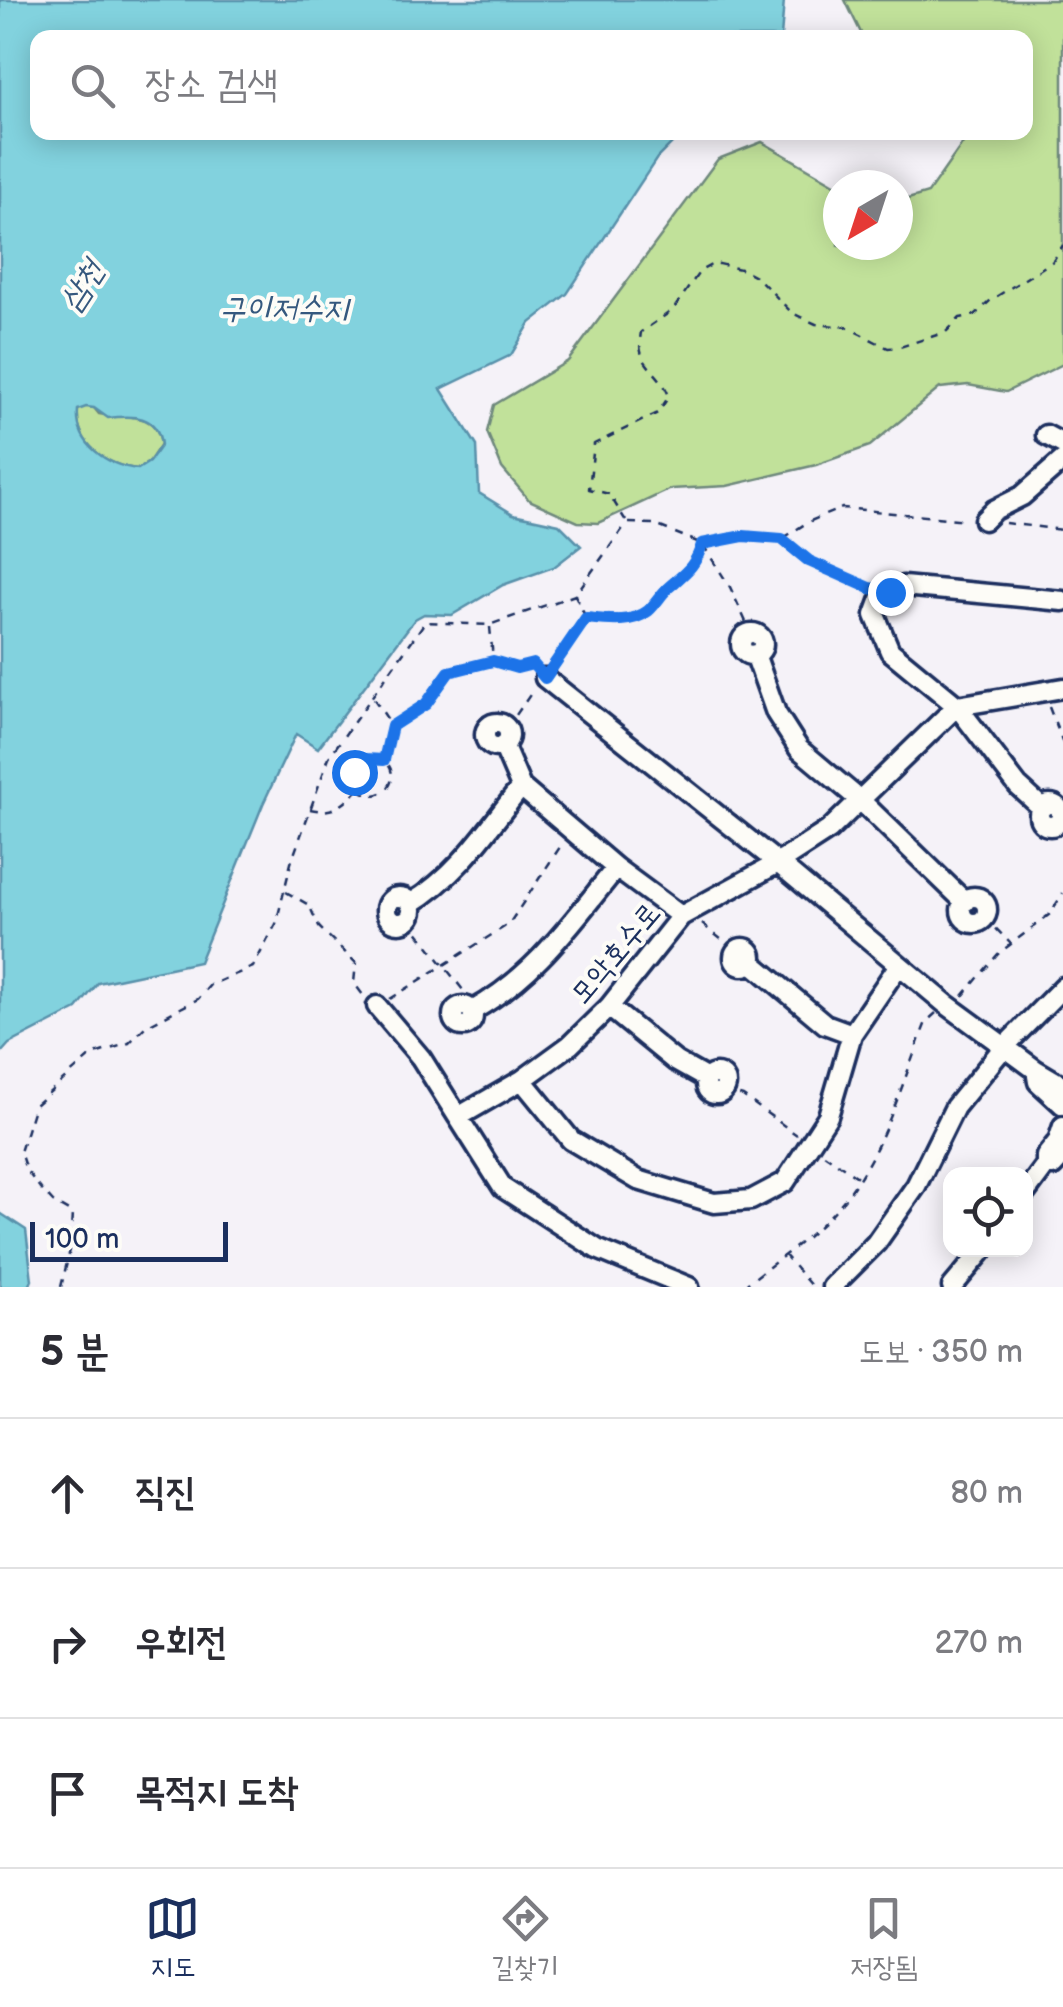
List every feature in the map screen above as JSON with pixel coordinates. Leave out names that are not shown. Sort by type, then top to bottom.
[{"type":"street","points":[[1046,435],[1063,444]]},
{"type":"street","points":[[984,520],[994,510],[1022,496],[1063,460]]},
{"type":"street","points":[[1061,821],[1056,806],[1042,808],[1018,786],[957,706],[890,652],[875,615],[882,596],[903,586],[1063,601]]},
{"type":"street","points":[[751,633],[744,636],[741,646],[746,654],[755,654],[776,713],[799,749],[861,801],[965,902],[972,898],[983,901],[987,908],[985,917]]},
{"type":"street","points":[[545,678],[778,863],[946,1004],[1063,1086]]},
{"type":"street","points":[[957,706],[1054,689]]},
{"type":"street","name":"모악호수로","points":[[458,1117],[522,1080],[570,1045],[609,1007],[686,912],[778,863],[829,830],[957,706]]},
{"type":"street","points":[[505,736],[521,787],[616,868],[686,912]]},
{"type":"street","points":[[409,912],[460,864],[521,787]]},
{"type":"street","points":[[474,1010],[509,990],[542,958],[616,868]]},
{"type":"street","points":[[744,956],[825,1024],[852,1034]]},
{"type":"street","points":[[522,1080],[571,1140],[638,1180],[714,1203],[752,1200],[785,1182],[810,1145],[828,1116],[852,1034],[899,965]]},
{"type":"street","points":[[832,1287],[876,1243],[916,1186],[954,1107],[1004,1047],[1063,987]]},
{"type":"street","points":[[377,1006],[421,1058],[503,1188],[597,1248],[689,1287]]},
{"type":"street","points":[[609,1007],[675,1061],[707,1079],[709,1092],[724,1090]]},
{"type":"street","points":[[1036,1070],[1038,1082],[1063,1106]]},
{"type":"street","points":[[1033,1184],[1055,1160],[1046,1156],[1058,1141],[1063,1126]]},
{"type":"street","points":[[952,1287],[977,1257]]},
{"type":"path","points":[[627,522],[609,494],[589,489],[594,444],[658,413],[669,396],[663,380],[644,362],[638,350],[641,332],[673,310],[700,271],[715,263],[744,270],[792,313],[816,324],[847,327],[888,348],[946,332],[960,318],[975,315],[991,300],[1054,261],[1063,244]]},
{"type":"path","points":[[782,539],[808,522],[842,508],[1063,530]]},
{"type":"path","points":[[627,522],[653,524],[702,544],[743,536],[782,539],[809,561],[870,588],[890,592]]},
{"type":"path","points":[[61,1287],[70,1250],[72,1213],[41,1189],[26,1170],[20,1152],[35,1104],[92,1055],[128,1043],[146,1026],[198,998],[210,985],[253,967],[276,924],[291,862],[329,757],[425,622],[489,625],[575,596],[627,522]]},
{"type":"path","points":[[586,618],[617,622],[646,613],[687,574],[702,544]]},
{"type":"path","points":[[702,544],[730,587],[751,633]]},
{"type":"path","points":[[575,596],[586,618]]},
{"type":"path","points":[[505,736],[508,722],[545,678],[586,618]]},
{"type":"path","points":[[489,625],[493,661]]},
{"type":"path","points":[[384,760],[371,757],[360,762],[354,772],[359,789],[370,795],[388,789],[392,777],[384,760],[392,726],[426,704],[449,672],[493,661],[517,668],[533,664],[545,678]]},
{"type":"path","points":[[1054,689],[1063,743]]},
{"type":"path","points":[[372,696],[392,726]]},
{"type":"path","points":[[309,808],[327,813],[344,805],[359,789]]},
{"type":"path","points":[[286,892],[309,905],[319,927],[356,963],[354,983],[377,1006],[509,924],[571,830]]},
{"type":"path","points":[[743,1287],[835,1210],[860,1178],[876,1152],[926,1022],[946,1004],[959,1001],[998,954],[1050,914],[1063,892]]},
{"type":"path","points":[[409,912],[474,1010]]},
{"type":"path","points":[[686,912],[744,956]]},
{"type":"path","points":[[985,917],[1010,944]]},
{"type":"path","points":[[724,1090],[743,1096],[860,1178]]},
{"type":"path","points":[[784,1254],[812,1287]]},
{"type":"green space","points":[[845,0],[1063,0],[1063,364],[1006,392],[968,385],[940,388],[870,446],[816,465],[727,486],[671,489],[598,523],[578,522],[529,500],[502,468],[487,432],[494,405],[568,361],[718,159],[762,142],[823,177],[823,260],[913,260],[913,198],[928,193],[965,140],[1033,140],[1033,30],[860,30]]},
{"type":"green space","points":[[85,406],[99,414],[138,418],[153,426],[161,444],[149,462],[138,469],[126,467],[95,451],[78,422],[78,410]]},
{"type":"water","name":"구이저수지","points":[[0,0],[784,0],[782,30],[30,30],[30,140],[675,140],[657,158],[567,294],[530,323],[511,355],[441,389],[477,446],[479,493],[513,514],[559,524],[581,546],[554,567],[503,585],[452,615],[424,614],[415,619],[318,748],[296,734],[199,962],[98,983],[77,1009],[9,1044],[0,1054]],"holes":[[[94,408],[108,418],[135,417],[155,427],[161,445],[149,462],[138,469],[126,467],[105,458],[87,443],[78,422],[78,410]]]},
{"type":"water","points":[[0,1213],[26,1230],[32,1280],[29,1287],[0,1287]]},
{"type":"route","points":[[354,772],[365,759],[384,760],[392,726],[426,704],[449,672],[494,661],[517,668],[533,664],[545,678],[586,618],[617,622],[646,613],[687,574],[702,544],[743,536],[782,539],[809,561],[870,588],[890,592]]},
{"type":"water label","name":"삼천","points":[[81,285]]}]
